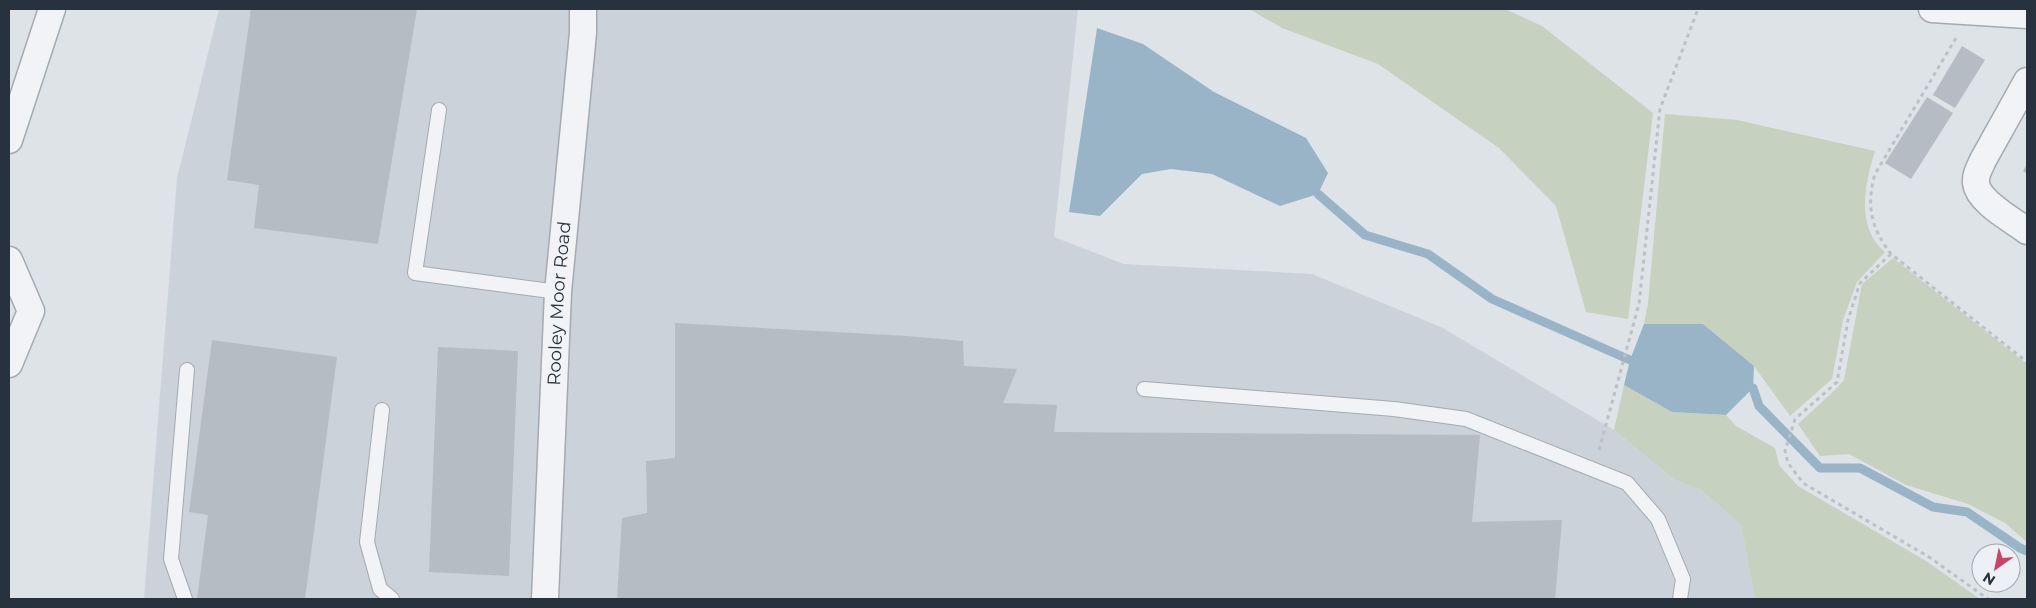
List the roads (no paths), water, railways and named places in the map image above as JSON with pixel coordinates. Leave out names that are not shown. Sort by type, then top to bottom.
[{"type":"street","points":[[9,140],[52,9]]},
{"type":"street","name":"Rooley Moor Road","points":[[545,599],[558,292],[583,33],[583,9]]},
{"type":"street","points":[[1932,9],[2027,15]]},
{"type":"street","points":[[2027,81],[1983,160],[1976,182],[1978,192],[1986,201],[2027,231]]},
{"type":"street","points":[[9,260],[31,310],[9,364]]},
{"type":"lane","points":[[439,110],[414,273],[558,292]]},
{"type":"lane","points":[[185,599],[171,559],[186,370]]},
{"type":"lane","points":[[1144,389],[1394,409],[1466,419],[1627,483],[1658,519],[1682,579],[1680,599]]},
{"type":"lane","points":[[382,410],[366,542],[375,594],[392,599]]},
{"type":"water","points":[[1097,28],[1143,44],[1214,92],[1306,138],[1328,173],[1318,194],[1280,206],[1212,174],[1171,169],[1142,174],[1100,216],[1069,212]]},
{"type":"water","points":[[1644,324],[1703,324],[1754,366],[1753,388],[1726,415],[1672,412],[1624,385],[1630,360]]},
{"type":"waterway","points":[[1318,194],[1365,235],[1428,254],[1492,299],[1630,360]]},
{"type":"waterway","points":[[1753,388],[1759,406],[1820,468],[1860,468],[1933,507],[1967,512],[2027,551]]}]
